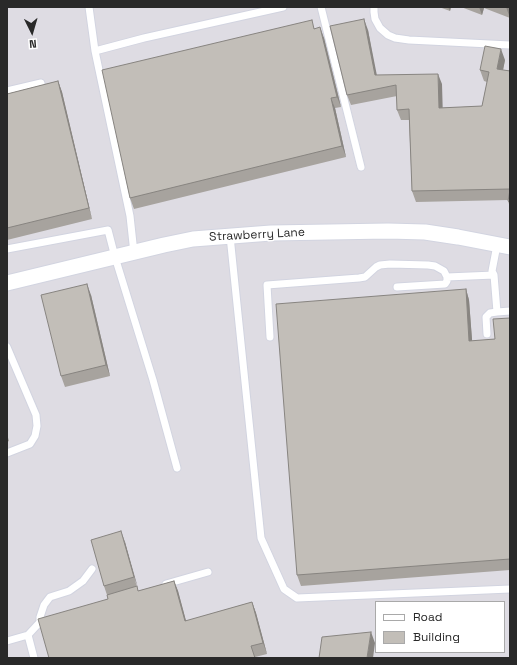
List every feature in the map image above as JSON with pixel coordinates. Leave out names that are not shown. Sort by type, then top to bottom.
[{"type":"street","name":"Strawberry Lane","points":[[7,283],[88,262],[134,253],[164,245],[230,236],[271,233],[388,231],[425,232],[503,246]]},
{"type":"lane","points":[[89,7],[95,51],[130,216],[134,253]]},
{"type":"lane","points":[[95,51],[144,38],[283,7]]},
{"type":"lane","points":[[321,7],[361,167]]},
{"type":"lane","points":[[374,7],[375,19],[380,28],[388,35],[395,38],[510,45]]},
{"type":"lane","points":[[7,91],[41,83]]},
{"type":"lane","points":[[7,249],[108,230],[153,380],[177,468]]},
{"type":"lane","points":[[230,236],[261,538],[284,589],[297,598],[510,589]]},
{"type":"lane","points":[[497,312],[494,275],[492,271],[503,246]]},
{"type":"lane","points":[[270,337],[267,285],[359,278],[365,276],[376,266],[390,264],[435,266],[444,271],[447,276],[447,281],[445,284],[397,287]]},
{"type":"lane","points":[[447,276],[494,275]]},
{"type":"lane","points":[[487,334],[486,317],[490,313],[510,311]]},
{"type":"lane","points":[[7,347],[36,415],[37,426],[35,436],[30,444],[7,453]]},
{"type":"lane","points":[[40,622],[40,616],[44,605],[50,597],[69,591],[83,581],[92,569]]},
{"type":"lane","points":[[162,586],[208,572]]},
{"type":"lane","points":[[7,641],[28,635],[40,622],[48,620]]},
{"type":"lane","points":[[28,635],[34,658]]},
{"type":"shaded area","points":[[7,7],[510,7],[510,658],[7,658]]},
{"type":"building","points":[[364,19],[375,75],[438,74],[439,108],[482,106],[489,72],[480,70],[485,46],[501,49],[497,69],[510,71],[510,189],[412,191],[409,109],[397,110],[396,85],[347,95],[330,26]]},
{"type":"building","points":[[312,20],[314,29],[320,27],[337,97],[331,98],[342,146],[130,198],[102,70]]},
{"type":"building","points":[[58,81],[89,208],[7,228],[7,94]]},
{"type":"building","points":[[510,190],[510,202],[508,201]]},
{"type":"building","points":[[87,284],[106,365],[61,376],[41,295]]},
{"type":"building","points":[[466,289],[469,341],[495,339],[493,319],[510,318],[510,559],[297,575],[276,304]]},
{"type":"building","points":[[121,531],[134,577],[104,586],[91,540]]},
{"type":"building","points":[[174,581],[185,621],[252,602],[263,643],[251,646],[255,658],[49,658],[38,619],[108,599],[107,595],[137,586],[138,591]]},
{"type":"building","points":[[371,632],[367,658],[319,658],[322,637]]}]
